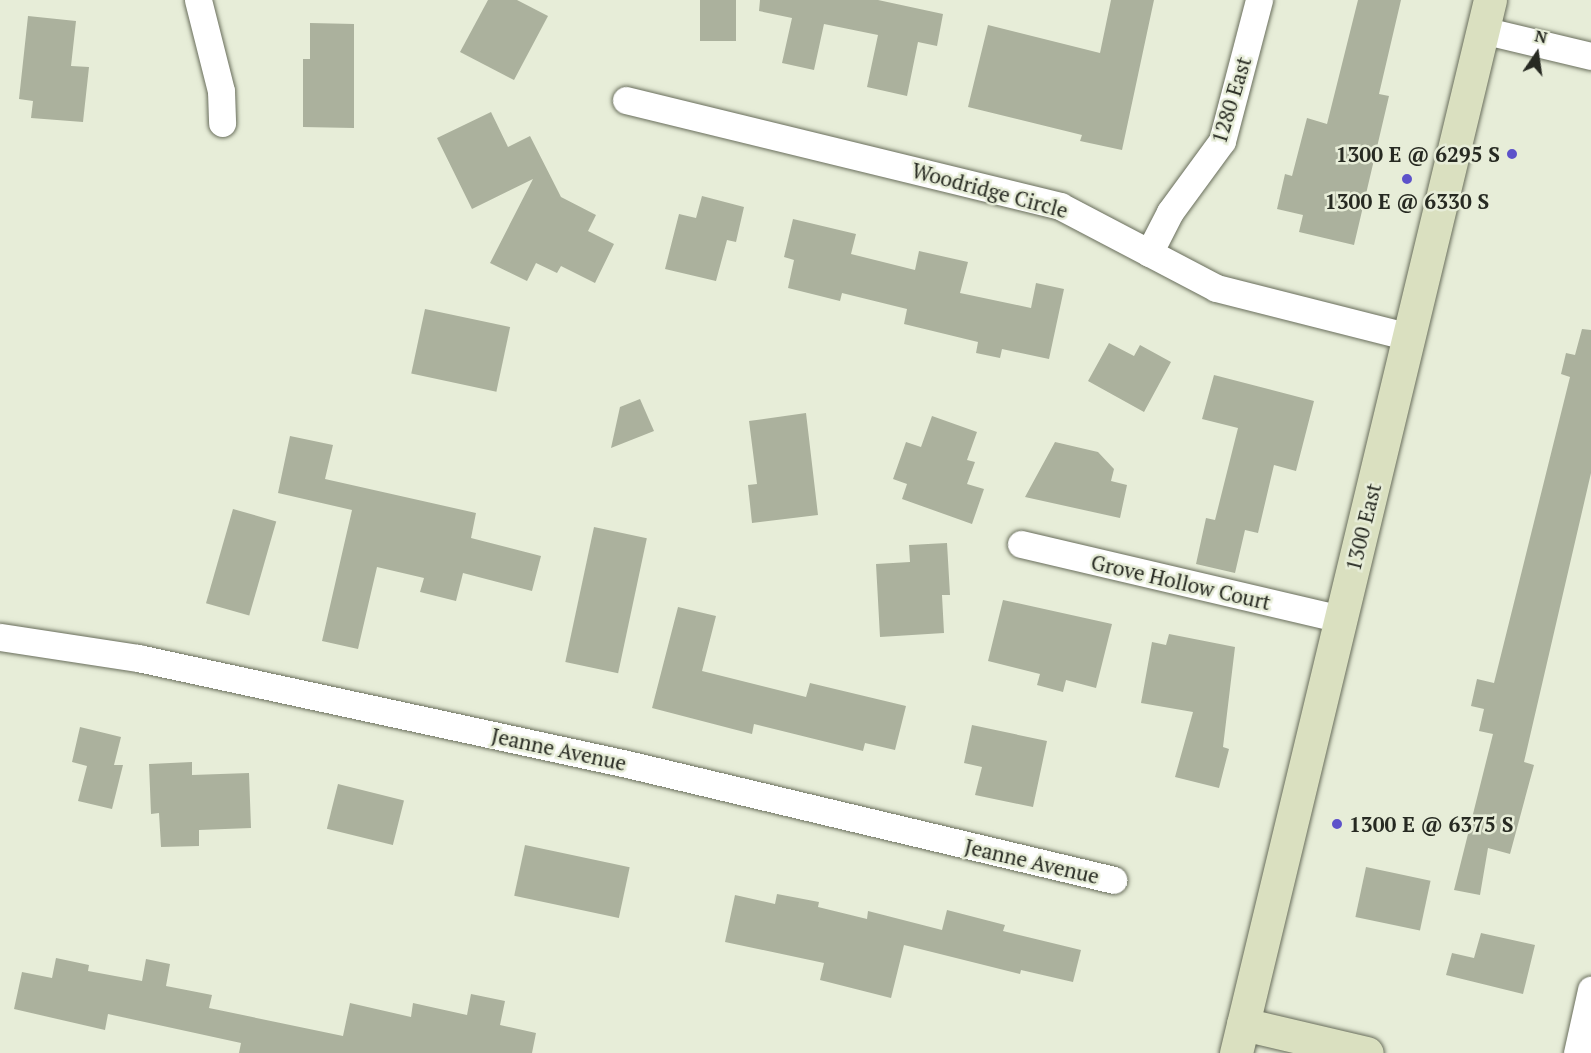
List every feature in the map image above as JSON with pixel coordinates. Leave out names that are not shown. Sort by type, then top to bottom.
[{"type":"main road","name":"1300 East","points":[[1240,1039],[1486,15]]},
{"type":"main road","points":[[1240,1039],[1367,1053]]},
{"type":"street","points":[[198,0],[221,91],[222,123]]},
{"type":"street","name":"1280 East","points":[[1149,253],[1170,212],[1222,141],[1259,0]]},
{"type":"street","points":[[1486,15],[1591,56]]},
{"type":"street","name":"Woodridge Circle","points":[[626,100],[1038,200],[1081,215],[1193,278],[1241,296],[1409,337]]},
{"type":"street","name":"Grove Hollow Court","points":[[1021,544],[1341,619]]},
{"type":"street","name":"Jeanne Avenue","points":[[0,636],[138,658],[568,752],[1113,880]]},
{"type":"street","points":[[1577,1053],[1591,990]]},
{"type":"building","points":[[488,0],[517,0],[548,16],[514,80],[460,52]]},
{"type":"building","points":[[700,0],[736,0],[736,41],[700,41]]},
{"type":"building","points":[[760,0],[878,0],[943,14],[937,46],[918,42],[907,96],[867,87],[878,35],[824,24],[814,70],[782,63],[792,18],[759,11]]},
{"type":"building","points":[[1111,0],[1154,0],[1122,150],[1080,141],[1082,135],[968,107],[988,25],[1100,53]]},
{"type":"building","points":[[1358,0],[1401,0],[1379,94],[1389,96],[1354,245],[1299,232],[1303,215],[1277,209],[1285,174],[1292,176],[1307,118],[1327,124]]},
{"type":"building","points":[[28,16],[76,21],[71,66],[89,67],[83,122],[31,118],[33,101],[19,99]]},
{"type":"building","points":[[310,23],[354,24],[354,128],[303,127],[303,59],[310,59]]},
{"type":"building","points":[[491,112],[508,147],[530,136],[561,197],[596,215],[588,231],[614,244],[595,283],[561,266],[557,273],[536,263],[527,281],[490,263],[533,179],[472,209],[437,138]]},
{"type":"building","points":[[702,196],[744,207],[736,242],[727,240],[716,281],[665,269],[679,214],[696,218]]},
{"type":"building","points":[[793,219],[856,234],[851,254],[915,270],[919,251],[968,262],[960,293],[1031,308],[1036,283],[1064,289],[1049,359],[1002,349],[1000,358],[976,353],[978,342],[904,324],[907,309],[842,293],[840,301],[788,288],[794,260],[784,257]]},
{"type":"building","points":[[425,309],[510,327],[496,392],[411,374]]},
{"type":"building","points":[[1582,329],[1591,330],[1591,473],[1524,762],[1534,765],[1510,854],[1488,848],[1480,895],[1454,890],[1493,734],[1479,731],[1484,709],[1471,706],[1477,679],[1494,683],[1570,377],[1561,374],[1566,353],[1575,355]]},
{"type":"building","points":[[1109,343],[1134,356],[1140,345],[1171,362],[1144,412],[1088,381]]},
{"type":"building","points":[[1214,375],[1314,401],[1296,471],[1274,465],[1258,533],[1245,530],[1235,573],[1196,564],[1206,518],[1215,520],[1238,428],[1202,419]]},
{"type":"building","points":[[640,399],[654,431],[611,448],[620,407]]},
{"type":"building","points":[[806,413],[818,515],[752,523],[748,485],[757,484],[749,421]]},
{"type":"building","points":[[932,416],[977,432],[967,460],[975,462],[967,484],[984,489],[972,524],[902,499],[907,484],[893,479],[906,442],[921,447]]},
{"type":"building","points":[[290,436],[333,445],[325,479],[476,513],[471,538],[541,556],[532,591],[463,573],[456,601],[420,592],[424,578],[377,567],[358,649],[322,641],[352,510],[278,493]]},
{"type":"building","points":[[1055,442],[1098,452],[1114,469],[1111,481],[1127,485],[1120,518],[1025,497]]},
{"type":"building","points":[[233,509],[276,521],[249,616],[206,603]]},
{"type":"building","points":[[594,527],[647,538],[618,673],[565,662]]},
{"type":"building","points":[[947,543],[950,595],[942,595],[944,633],[880,637],[876,564],[910,562],[909,545]]},
{"type":"building","points":[[1003,600],[1112,624],[1096,688],[1066,680],[1063,692],[1037,685],[1040,674],[988,661]]},
{"type":"building","points":[[678,607],[716,616],[702,671],[806,697],[810,683],[906,706],[895,750],[865,743],[863,751],[754,724],[752,734],[652,708]]},
{"type":"building","points":[[1169,634],[1235,647],[1223,747],[1229,749],[1219,788],[1175,777],[1193,712],[1141,703],[1152,642],[1166,645]]},
{"type":"building","points":[[972,725],[1047,741],[1033,807],[975,795],[982,767],[964,763]]},
{"type":"building","points":[[80,727],[121,737],[114,765],[123,765],[112,809],[78,801],[87,766],[72,762]]},
{"type":"building","points":[[192,762],[192,775],[249,773],[251,828],[199,830],[199,846],[161,847],[159,813],[151,814],[149,764]]},
{"type":"building","points":[[338,784],[404,800],[393,845],[327,829]]},
{"type":"building","points":[[525,845],[630,867],[619,918],[514,896]]},
{"type":"building","points":[[1366,867],[1431,881],[1420,931],[1355,917]]},
{"type":"building","points":[[777,894],[819,902],[818,907],[867,919],[868,911],[942,930],[947,910],[1005,925],[1003,931],[1081,950],[1073,982],[1021,970],[1020,974],[904,945],[891,998],[820,980],[824,963],[725,942],[735,895],[775,904]]},
{"type":"building","points":[[1481,933],[1535,945],[1523,994],[1446,975],[1452,953],[1474,958]]},
{"type":"building","points":[[56,958],[89,965],[88,971],[142,981],[146,959],[170,964],[166,986],[212,995],[209,1008],[343,1036],[350,1003],[411,1017],[413,1003],[467,1015],[471,994],[505,1001],[500,1025],[536,1033],[532,1053],[239,1053],[241,1043],[108,1014],[105,1030],[14,1009],[22,972],[52,978]]},
{"type":"place","name":"1300 E @ 6295 S","points":[[1512,154]]},
{"type":"place","name":"1300 E @ 6330 S","points":[[1407,179]]},
{"type":"place","name":"1300 E @ 6375 S","points":[[1337,824]]}]
